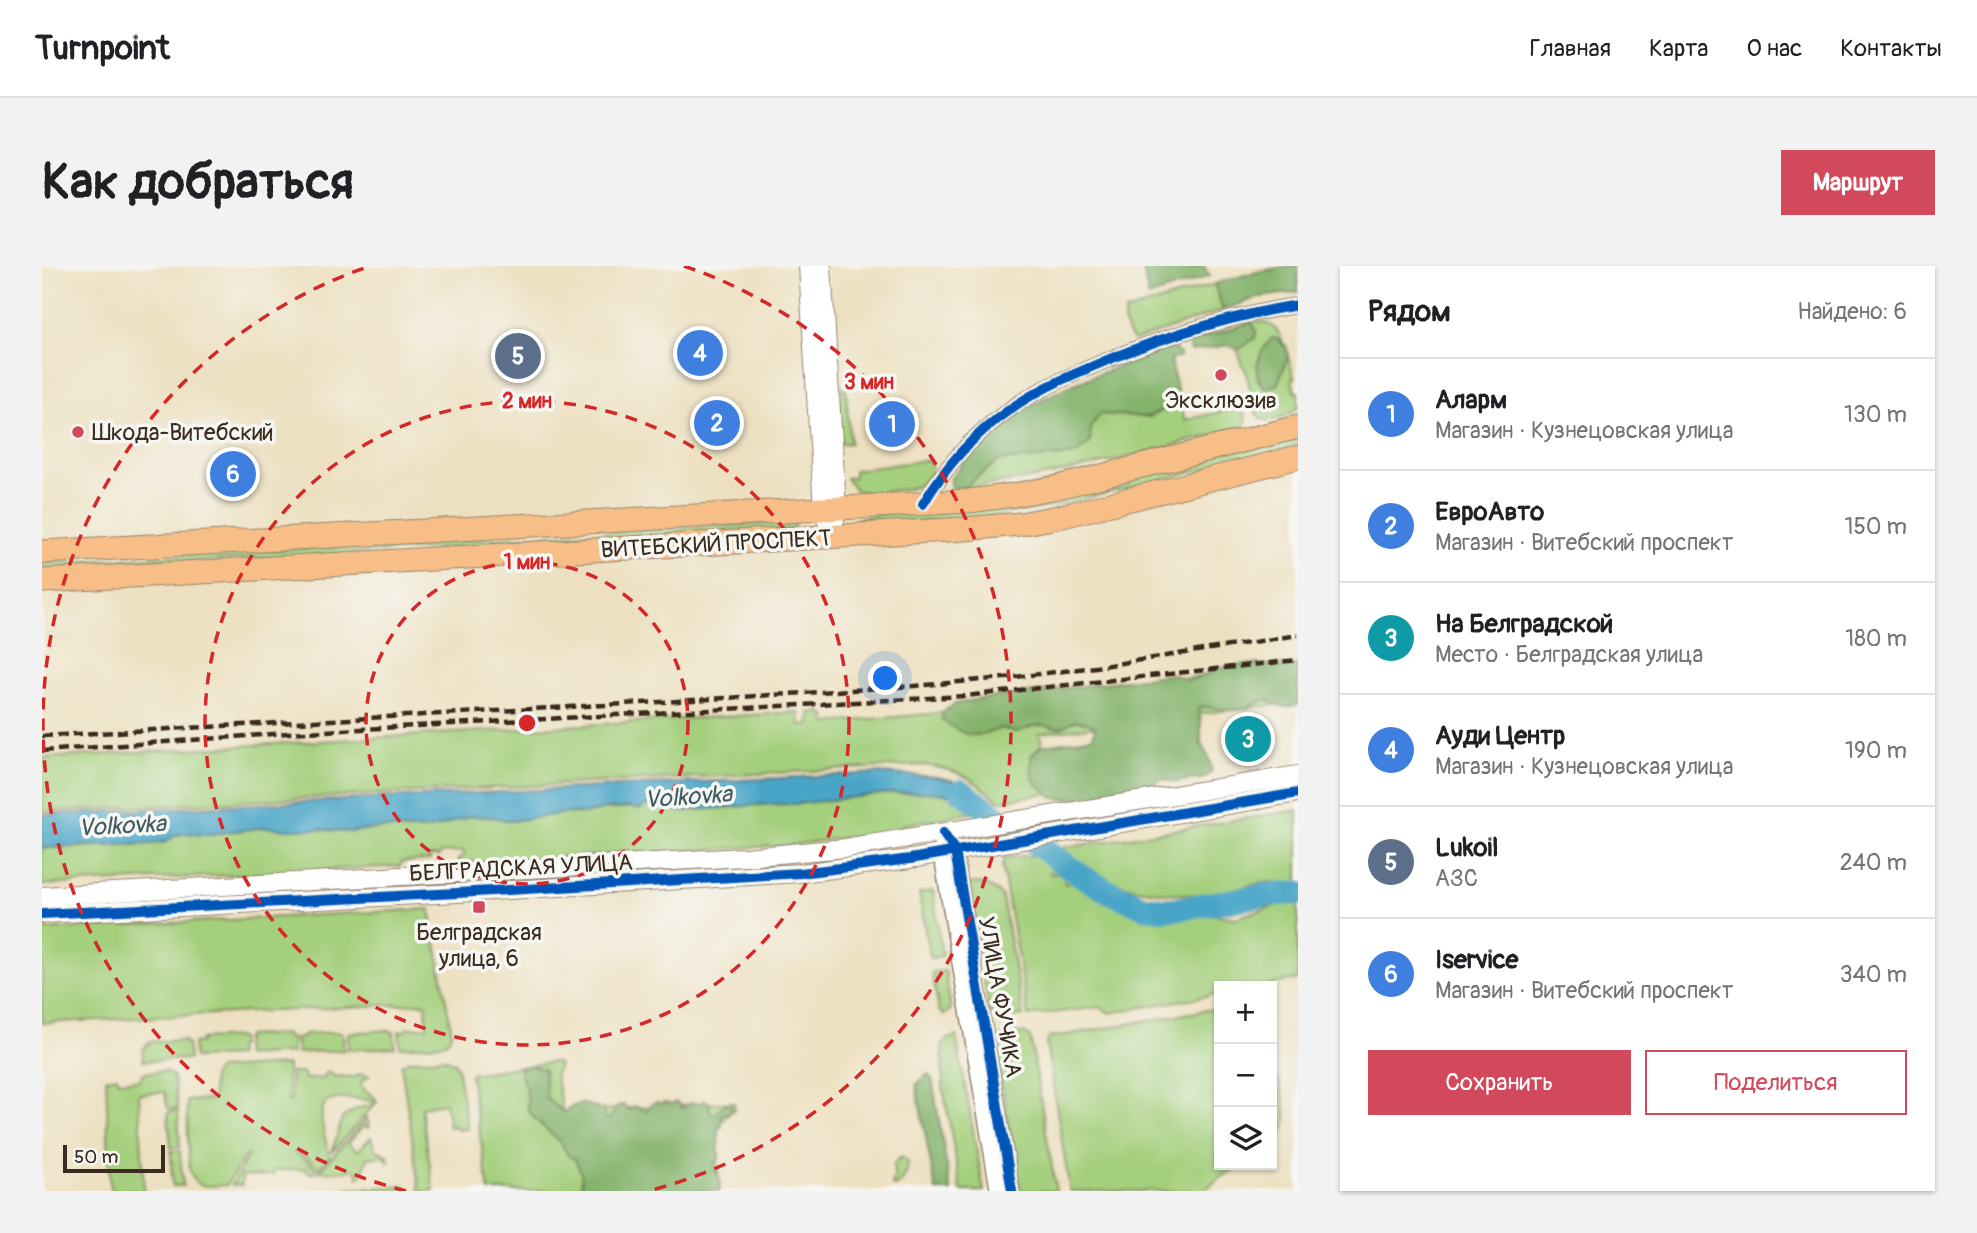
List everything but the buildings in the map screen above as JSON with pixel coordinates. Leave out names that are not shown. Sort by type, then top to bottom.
[{"type":"main road","name":"ВИТЕБСКИЙ ПРОСПЕКТ","points":[[42,552],[1003,497],[1058,487],[1298,427]]},
{"type":"main road","name":"ВИТЕБСКИЙ ПРОСПЕКТ","points":[[42,580],[965,529],[1063,516],[1298,457]]},
{"type":"street","points":[[808,266],[832,537]]},
{"type":"street","points":[[822,266],[830,509]]},
{"type":"street","points":[[923,503],[950,464],[978,434],[1010,409],[1051,385],[1120,354],[1179,334],[1223,321],[1298,305]]},
{"type":"street","name":"БЕЛГРАДСКАЯ УЛИЦА","points":[[42,896],[780,855],[846,848],[982,827],[1298,775]]},
{"type":"street","name":"БЕЛГРАДСКАЯ УЛИЦА","points":[[42,914],[748,877],[948,852],[1298,793]]},
{"type":"street","name":"УЛИЦА ФУЧИКА","points":[[943,832],[1012,1191]]},
{"type":"street","name":"УЛИЦА ФУЧИКА","points":[[948,852],[998,1191]]},
{"type":"green space","points":[[1143,266],[1204,266],[1209,276],[1148,297]]},
{"type":"green space","points":[[1298,266],[1298,292],[1259,297],[1223,310],[1215,287],[1218,283]]},
{"type":"green space","points":[[1218,283],[1216,287],[1223,310],[1134,341],[1129,335],[1125,312]]},
{"type":"green space","points":[[1259,321],[1276,329],[1284,346],[1258,362],[1259,382],[1277,385],[1288,356],[1295,392],[1298,392],[1298,407],[1285,416],[1271,420],[1261,419],[1256,413],[1238,350],[1255,338],[1256,331],[1251,322]]},
{"type":"green space","points":[[1251,322],[1256,331],[1255,338],[1238,350],[1229,345],[1191,351],[1189,349],[1189,342]]},
{"type":"green space","points":[[1272,338],[1279,339],[1286,345],[1288,356],[1277,385],[1266,388],[1257,370],[1260,356]]},
{"type":"green space","points":[[1166,349],[1174,349],[1180,357],[1170,360],[1180,402],[1148,417],[1101,414],[1091,426],[1090,443],[1075,455],[998,461],[963,488],[952,488],[950,485],[951,478],[980,444],[1010,419],[1074,384]]},
{"type":"green space","points":[[842,387],[846,390],[850,443],[841,444],[838,389]]},
{"type":"green space","points":[[1180,402],[1185,420],[1236,408],[1245,415],[1246,422],[1237,429],[1101,464],[963,488],[998,461],[1075,455],[1091,425],[1101,414],[1148,417]]},
{"type":"green space","points":[[1298,438],[1298,446],[1047,508],[972,519],[856,525],[854,522],[859,518]]},
{"type":"green space","points":[[927,460],[931,464],[931,474],[919,485],[908,489],[870,493],[855,490],[846,478],[854,477],[854,470]]},
{"type":"green space","points":[[794,522],[794,529],[42,570],[42,563]]},
{"type":"green space","points":[[1245,664],[1298,666],[1298,704],[1281,706],[1266,699],[1237,710],[1198,708],[1201,743],[1209,758],[1212,772],[1203,778],[1175,782],[1163,779],[1131,793],[1075,799],[1053,798],[1034,779],[1031,756],[1040,746],[1093,737],[1095,726],[1090,724],[1075,721],[1056,728],[1040,725],[1015,732],[1002,728],[970,735],[942,720],[943,712],[955,704],[974,700],[1172,674],[1188,681],[1215,669]]},
{"type":"green space","points":[[1298,665],[1298,702],[1040,733],[1050,793],[999,801],[964,776],[947,769],[923,765],[42,812],[42,758],[799,712],[800,725],[810,724],[810,713],[819,712],[826,715],[827,723],[974,710],[1163,681]]},
{"type":"green space","points":[[927,792],[955,795],[977,812],[902,825],[902,829],[891,831],[792,845],[460,863],[458,859],[464,855],[463,851],[440,853],[440,856],[430,856],[430,860],[402,862],[400,866],[42,885],[42,848],[151,844],[166,842],[185,833],[202,835],[267,827],[348,832],[382,828],[431,829],[470,816],[511,821],[566,813],[584,814],[610,808],[640,809],[649,804],[796,804],[875,794]]},
{"type":"green space","points":[[1298,810],[1298,884],[1266,882],[1195,895],[1165,893],[1131,888],[1100,878],[1056,849]]},
{"type":"green space","points":[[1037,855],[1054,867],[1050,873],[1053,875],[1058,869],[1067,876],[1064,882],[1067,884],[1071,878],[1111,904],[1145,914],[1204,913],[1236,918],[1277,905],[1298,902],[1298,980],[1277,984],[1277,981],[1214,981],[1214,995],[1109,1013],[1101,1007],[1028,1016],[1002,866],[1004,858]]},
{"type":"green space","points":[[974,883],[990,887],[1002,897],[1023,1016],[999,1018],[989,1012],[968,885]]},
{"type":"green space","points":[[933,891],[942,956],[930,958],[919,893]]},
{"type":"green space","points":[[430,909],[451,1028],[450,1038],[442,1044],[400,1047],[399,1031],[427,1027],[426,1003],[42,1023],[42,930]]},
{"type":"green space","points":[[945,971],[951,1009],[944,1015],[939,1011],[932,974]]},
{"type":"green space","points":[[1214,1009],[1214,1170],[1233,1170],[1202,1191],[1070,1191],[1046,1043],[1049,1038]]},
{"type":"green space","points":[[394,1032],[395,1047],[348,1050],[348,1033]]},
{"type":"green space","points":[[1024,1033],[1030,1037],[1056,1191],[1020,1191],[995,1045],[996,1039],[1005,1035]]},
{"type":"green space","points":[[286,1034],[287,1038],[292,1038],[292,1053],[245,1056],[244,1039],[247,1036]]},
{"type":"green space","points":[[304,1034],[343,1034],[344,1050],[297,1053],[296,1038],[304,1037]]},
{"type":"green space","points":[[956,1036],[984,1191],[961,1191],[943,1086],[942,1045],[947,1039]]},
{"type":"green space","points":[[238,1037],[238,1056],[194,1058],[193,1043],[201,1042],[201,1039]]},
{"type":"green space","points":[[184,1040],[184,1043],[187,1043],[189,1059],[143,1061],[142,1048],[146,1048],[149,1042]]},
{"type":"green space","points":[[444,1058],[454,1062],[457,1067],[468,1129],[457,1130],[456,1126],[449,1127],[445,1103],[421,1107],[434,1191],[420,1191],[401,1065],[410,1060]]},
{"type":"green space","points":[[554,1062],[559,1065],[555,1073],[563,1114],[734,1102],[735,1108],[715,1128],[720,1191],[489,1191],[470,1074]]},
{"type":"green space","points":[[287,1065],[288,1102],[291,1101],[291,1073],[304,1073],[305,1079],[325,1078],[325,1073],[332,1073],[333,1076],[369,1076],[361,1082],[362,1086],[377,1101],[343,1098],[325,1103],[322,1122],[330,1156],[319,1168],[300,1152],[296,1152],[317,1170],[315,1173],[308,1173],[307,1169],[274,1170],[273,1175],[242,1176],[242,1185],[232,1185],[248,1155],[245,1155],[227,1185],[199,1184],[189,1168],[187,1101],[213,1099],[212,1077],[218,1069]]},
{"type":"green space","points":[[530,1066],[544,1069],[547,1099],[563,1112],[578,1104],[587,1104],[603,1111],[606,1119],[609,1119],[618,1106],[624,1105],[629,1110],[635,1106],[646,1112],[650,1105],[656,1102],[677,1102],[682,1108],[704,1100],[708,1102],[714,1115],[723,1105],[729,1104],[732,1106],[730,1112],[721,1115],[722,1126],[718,1129],[719,1159],[713,1165],[720,1179],[719,1191],[568,1191],[582,1185],[581,1173],[575,1159],[569,1156],[559,1141],[528,1110],[527,1094],[519,1068]]},
{"type":"green space","points":[[165,1071],[173,1076],[178,1109],[167,1107],[165,1092],[139,1094],[144,1191],[110,1191],[106,1078],[117,1076],[119,1081],[140,1080],[143,1073]]},
{"type":"green space","points":[[928,1074],[932,1079],[951,1191],[936,1191],[916,1085]]},
{"type":"green space","points":[[1279,1079],[1286,1122],[1277,1139],[1277,1107]]},
{"type":"green space","points":[[375,1104],[332,1152],[342,1118],[357,1109]]},
{"type":"green space","points":[[178,1111],[180,1147],[171,1148],[168,1114]]},
{"type":"green space","points":[[367,1117],[368,1128],[364,1125],[348,1143],[358,1151],[371,1137],[376,1150],[388,1155],[389,1162],[384,1156],[367,1158],[363,1174],[358,1178],[357,1170],[319,1172]]},
{"type":"green space","points":[[171,1151],[180,1151],[183,1186],[172,1184]]},
{"type":"green space","points":[[901,1157],[908,1161],[907,1169],[903,1180],[895,1187],[892,1185],[893,1166]]},
{"type":"green space","points":[[406,1186],[410,1191],[347,1189]]},
{"type":"water","points":[[879,773],[938,777],[954,781],[994,807],[977,812],[955,795],[927,792],[890,793],[796,804],[681,811],[649,804],[640,809],[610,808],[584,814],[566,813],[511,821],[470,816],[431,829],[382,828],[348,832],[267,827],[202,835],[185,833],[166,842],[151,844],[42,848],[42,815]]},
{"type":"waterway","name":"Volkovka","points":[[961,791],[1085,878],[1145,907],[1175,909],[1274,894],[1298,893]]},
{"type":"railway","points":[[42,736],[914,686],[1103,666],[1298,635]]},
{"type":"railway","points":[[42,751],[288,733],[965,696],[1298,660]]},
{"type":"cycle path","points":[[923,504],[950,465],[972,441],[1009,410],[1045,388],[1162,339],[1243,316],[1298,305]]},
{"type":"cycle path","points":[[42,914],[801,873],[910,859],[1298,793]]},
{"type":"cycle path","points":[[943,833],[955,851],[1012,1191]]},
{"type":"place","name":"Ауди Центр","points":[[700,353]]},
{"type":"place","name":"Lukoil","points":[[518,356]]},
{"type":"place","name":"Эксклюзив","points":[[1221,375]]},
{"type":"place","name":"ЕвроАвто","points":[[717,423]]},
{"type":"place","name":"Аларм","points":[[892,424]]},
{"type":"place","name":"Шкода-Витебский","points":[[78,432]]},
{"type":"place","name":"Iservice","points":[[233,474]]},
{"type":"place","name":"На Белградской","points":[[1248,739]]},
{"type":"place","name":"Белградская улица, 6","points":[[479,907]]}]
